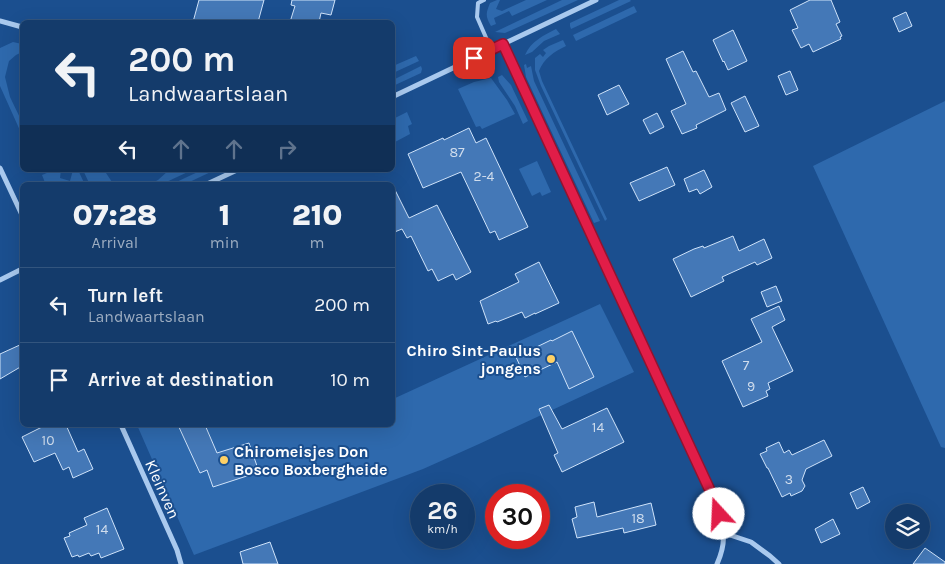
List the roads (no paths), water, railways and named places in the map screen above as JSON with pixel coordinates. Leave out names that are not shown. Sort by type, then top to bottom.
[{"type":"street","points":[[395,96],[596,0]]},
{"type":"street","points":[[0,21],[20,26]]},
{"type":"street","points":[[503,44],[714,499],[724,533],[722,553],[718,564]]},
{"type":"street","points":[[0,168],[20,211]]},
{"type":"street","points":[[211,182],[233,172]]},
{"type":"street","points":[[0,280],[20,270]]},
{"type":"street","name":"Kleinven","points":[[122,427],[177,550],[181,564]]},
{"type":"street","points":[[724,533],[751,542],[779,564]]},
{"type":"lane","points":[[484,0],[478,3],[476,17],[491,49]]},
{"type":"place","name":"Chiro Sint-Paulus jongens","points":[[551,359]]},
{"type":"place","name":"Chiromeisjes Don Bosco Boxbergheide","points":[[224,460]]}]
